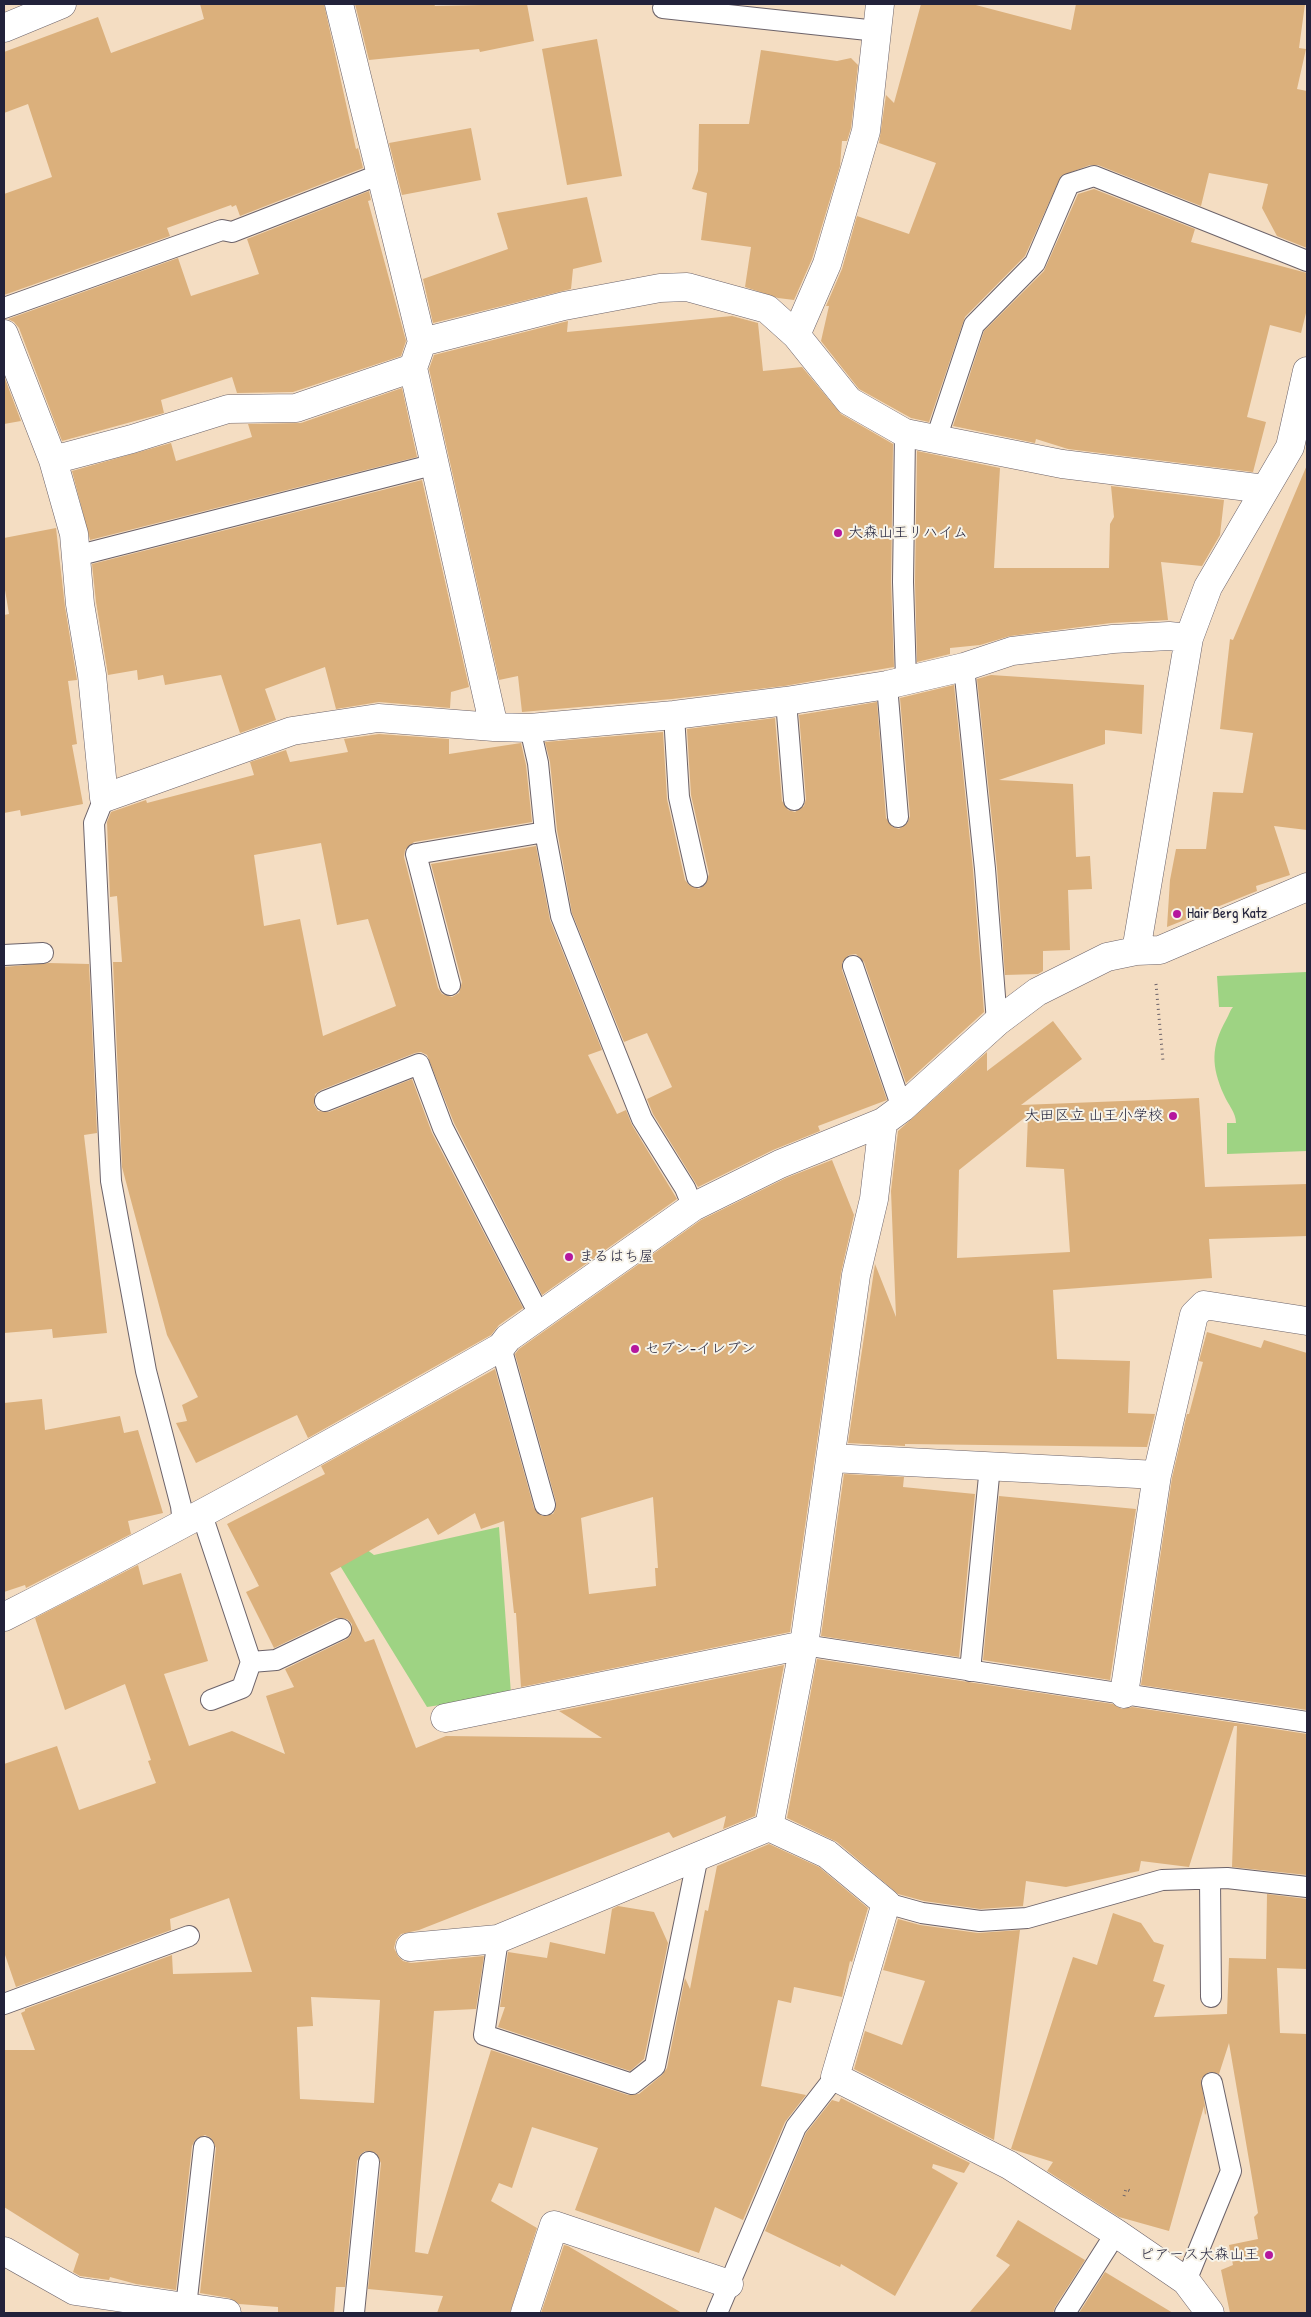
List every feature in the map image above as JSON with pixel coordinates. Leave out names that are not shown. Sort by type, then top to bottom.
[{"type":"street","points":[[4,28],[62,4]]},
{"type":"street","points":[[339,4],[422,342],[413,368],[494,727]]},
{"type":"street","points":[[796,335],[827,264],[866,132],[880,4]]},
{"type":"street","points":[[422,342],[564,306],[660,288],[687,287],[767,309],[796,335],[848,401],[905,433],[936,439],[1052,469],[1265,489]]},
{"type":"street","points":[[4,334],[53,460],[74,534],[80,604],[92,675],[104,798],[165,771],[292,731],[393,718],[494,727],[530,728],[674,714],[786,701],[896,682],[964,667],[1012,651],[1113,639],[1169,636],[1189,638]]},
{"type":"street","points":[[53,460],[132,439],[228,410],[296,408],[413,368]]},
{"type":"street","points":[[1136,951],[1182,689],[1189,638],[1208,587],[1290,447],[1307,370]]},
{"type":"street","points":[[4,1618],[192,1519],[501,1347],[508,1338],[693,1207],[780,1164],[892,1115],[996,1022],[1037,992],[1107,957],[1136,951],[1160,950],[1307,887]]},
{"type":"street","points":[[769,1827],[804,1645],[856,1275],[892,1115]]},
{"type":"street","points":[[1124,1694],[1157,1475],[1194,1315],[1204,1305],[1307,1321]]},
{"type":"street","points":[[830,1458],[1157,1475]]},
{"type":"street","points":[[445,1718],[804,1645]]},
{"type":"street","points":[[410,1947],[498,1939],[769,1827],[827,1854],[886,1903],[835,2077],[1008,2165],[1116,2233],[1186,2281],[1210,2313]]},
{"type":"street","points":[[525,2313],[554,2225],[729,2284]]},
{"type":"street","points":[[4,2251],[75,2291],[227,2313]]},
{"type":"lane","points":[[663,8],[877,31]]},
{"type":"lane","points":[[4,308],[222,230],[232,232],[381,174]]},
{"type":"lane","points":[[936,439],[974,325],[1035,263],[1069,184],[1094,176],[1307,261]]},
{"type":"lane","points":[[898,817],[896,682],[903,582],[905,433]]},
{"type":"lane","points":[[76,556],[436,464]]},
{"type":"lane","points":[[964,667],[985,869],[996,1022]]},
{"type":"lane","points":[[786,701],[794,800]]},
{"type":"lane","points":[[674,714],[678,797],[697,877]]},
{"type":"lane","points":[[530,728],[538,764],[545,832],[561,916],[642,1119],[685,1188],[693,1207]]},
{"type":"lane","points":[[104,798],[94,823],[111,1181],[146,1371],[181,1506],[192,1519],[251,1662],[242,1688],[210,1700]]},
{"type":"lane","points":[[450,985],[416,854],[545,832]]},
{"type":"lane","points":[[4,955],[43,953]]},
{"type":"lane","points":[[853,966],[892,1115]]},
{"type":"lane","points":[[325,1101],[419,1064],[443,1128],[540,1316]]},
{"type":"lane","points":[[501,1347],[545,1505]]},
{"type":"lane","points":[[970,1671],[990,1466]]},
{"type":"lane","points":[[251,1662],[276,1660],[341,1629]]},
{"type":"lane","points":[[804,1645],[1307,1722]]},
{"type":"lane","points":[[498,1939],[484,2035],[632,2084],[655,2066],[698,1856]]},
{"type":"lane","points":[[886,1903],[922,1913],[980,1920],[1027,1918],[1162,1880],[1227,1878],[1307,1887]]},
{"type":"lane","points":[[1210,1879],[1211,1997]]},
{"type":"lane","points":[[4,2004],[189,1936]]},
{"type":"lane","points":[[717,2313],[796,2127],[835,2077]]},
{"type":"lane","points":[[1186,2281],[1231,2171],[1212,2083]]},
{"type":"lane","points":[[186,2307],[204,2147]]},
{"type":"lane","points":[[354,2313],[369,2162]]},
{"type":"lane","points":[[1065,2313],[1116,2233]]},
{"type":"path","points":[[1136,951],[1154,975],[1163,1060]]},
{"type":"green space","points":[[1307,972],[1307,1151],[1227,1154],[1227,1123],[1236,1123],[1236,1119],[1220,1085],[1214,1057],[1221,1030],[1233,1007],[1219,1007],[1217,976]]},
{"type":"green space","points":[[499,1527],[511,1694],[427,1707],[339,1564],[366,1549],[374,1555]]},
{"type":"building","points":[[200,4],[324,4],[356,149],[358,148],[363,168],[240,216],[236,205],[232,207],[231,205],[167,228],[170,236],[4,295],[4,194],[52,177],[28,104],[4,113],[4,52],[98,17],[111,53],[204,19]]},
{"type":"building","points":[[355,4],[434,4],[435,6],[527,4],[534,41],[480,52],[479,49],[369,60]]},
{"type":"building","points":[[921,4],[972,4],[1071,30],[1076,4],[1305,4],[1299,48],[1306,49],[1297,89],[1307,91],[1307,248],[1277,236],[1262,208],[1268,184],[1209,173],[1201,206],[1098,165],[1090,165],[1061,176],[1025,256],[965,317],[929,422],[911,418],[859,389],[821,341],[829,306],[826,306],[842,269],[857,216],[909,234],[936,163],[879,143],[886,95],[894,103]]},
{"type":"building","points":[[597,39],[622,176],[567,185],[542,49]]},
{"type":"building","points":[[761,50],[837,61],[851,58],[858,65],[851,128],[847,141],[842,141],[840,166],[812,259],[794,300],[778,298],[745,287],[751,247],[701,240],[707,193],[692,189],[698,171],[699,124],[749,124]]},
{"type":"building","points":[[471,128],[481,180],[402,195],[389,143]]},
{"type":"building","points":[[1094,189],[1195,229],[1191,242],[1307,273],[1307,309],[1301,333],[1270,325],[1247,417],[1266,422],[1253,472],[1068,449],[1036,439],[1035,443],[953,426],[984,331],[1044,271],[1078,194]]},
{"type":"building","points":[[369,191],[371,200],[368,201],[406,341],[401,356],[293,392],[237,393],[232,377],[161,400],[164,413],[62,441],[19,328],[8,319],[178,258],[191,296],[259,274],[247,239]]},
{"type":"building","points":[[587,197],[602,262],[573,269],[571,289],[433,323],[423,279],[508,249],[497,213]]},
{"type":"building","points":[[732,316],[758,323],[763,371],[802,367],[841,414],[893,444],[891,582],[894,667],[784,686],[672,699],[522,712],[518,676],[499,680],[429,369],[434,355],[568,321],[567,332]]},
{"type":"building","points":[[4,376],[21,421],[4,424]]},
{"type":"building","points":[[402,388],[417,457],[90,540],[72,471],[171,443],[176,461],[252,437],[248,424],[301,423]]},
{"type":"building","points":[[917,451],[1000,468],[994,568],[1109,568],[1110,524],[1114,517],[1111,486],[1224,500],[1220,535],[1202,566],[1161,562],[1168,620],[1111,623],[1010,636],[980,645],[950,648],[950,654],[917,662],[915,582]]},
{"type":"building","points":[[1307,465],[1307,830],[1274,826],[1290,875],[1256,886],[1257,891],[1167,927],[1170,880],[1176,849],[1206,849],[1213,792],[1243,793],[1253,733],[1220,729],[1230,639],[1233,640]]},
{"type":"building","points":[[422,480],[469,687],[451,692],[450,708],[379,702],[336,709],[325,667],[265,689],[276,720],[240,733],[221,675],[165,685],[163,675],[138,680],[137,670],[108,675],[92,564]]},
{"type":"building","points":[[56,528],[65,607],[77,680],[68,681],[77,744],[72,745],[83,804],[21,816],[20,810],[4,813],[4,615],[9,614],[4,584],[4,538]]},
{"type":"building","points":[[991,675],[1144,685],[1142,734],[1105,730],[1105,744],[999,780],[1073,784],[1076,857],[1090,856],[1092,889],[1068,890],[1070,950],[1043,951],[1043,971],[1038,974],[1005,975],[997,868],[977,679]]},
{"type":"building","points":[[954,685],[973,870],[984,1012],[906,1083],[864,962],[856,954],[849,955],[842,963],[842,970],[887,1100],[818,1126],[820,1131],[773,1150],[698,1187],[653,1114],[647,1099],[672,1087],[647,1033],[624,1042],[572,913],[557,830],[550,762],[545,742],[663,732],[667,799],[685,880],[689,885],[699,889],[705,885],[709,874],[691,795],[687,729],[775,718],[782,801],[788,810],[795,812],[804,806],[806,799],[799,715],[877,702],[886,818],[893,827],[899,829],[908,822],[910,816],[900,698]]},
{"type":"building","points":[[379,734],[449,739],[449,754],[521,743],[526,765],[532,822],[414,842],[405,850],[404,857],[438,988],[442,994],[452,997],[459,993],[462,982],[431,864],[536,846],[550,920],[602,1050],[588,1055],[617,1114],[626,1110],[632,1125],[677,1199],[542,1295],[454,1123],[427,1055],[421,1052],[415,1053],[321,1090],[315,1094],[314,1105],[318,1111],[329,1112],[412,1079],[432,1133],[523,1308],[499,1325],[491,1335],[308,1438],[297,1415],[196,1463],[176,1423],[187,1421],[182,1405],[198,1397],[167,1335],[122,1167],[113,962],[122,962],[117,896],[110,897],[107,822],[111,812],[146,800],[147,803],[254,775],[250,762],[286,750],[290,762],[348,752],[344,739]],"holes":[[[321,843],[337,925],[368,919],[396,1006],[323,1036],[300,919],[264,926],[254,855]]]},
{"type":"building","points":[[49,963],[89,964],[97,1133],[84,1135],[107,1333],[53,1338],[52,1329],[4,1333],[4,967]]},
{"type":"building","points":[[1053,1021],[1082,1059],[1021,1105],[1199,1098],[1205,1187],[1307,1184],[1307,1236],[1209,1239],[1212,1278],[1053,1290],[1057,1359],[1130,1361],[1128,1413],[1155,1414],[1147,1447],[905,1444],[905,1446],[848,1443],[875,1264],[896,1317],[891,1191],[898,1131],[987,1052],[987,1071]],"holes":[[[1028,1115],[1026,1167],[1064,1169],[1070,1252],[957,1258],[959,1170]]]},
{"type":"building","points":[[832,1160],[854,1215],[841,1273],[790,1632],[521,1687],[516,1613],[514,1613],[504,1521],[481,1529],[475,1513],[438,1535],[428,1518],[330,1573],[365,1642],[374,1639],[416,1748],[446,1736],[602,1738],[559,1711],[784,1665],[755,1816],[723,1829],[726,1816],[673,1838],[669,1832],[419,1930],[401,1934],[396,1940],[394,1948],[403,1961],[411,1963],[484,1956],[476,2009],[434,2011],[415,2252],[428,2254],[491,2050],[628,2095],[639,2094],[662,2075],[667,2068],[685,1978],[690,1989],[705,1910],[708,1911],[717,1866],[769,1844],[819,1867],[868,1908],[852,1962],[850,1961],[842,1997],[794,1987],[791,2003],[778,2000],[761,2086],[806,2095],[785,2122],[743,2220],[715,2207],[699,2253],[575,2210],[598,2148],[532,2127],[512,2188],[499,2183],[491,2201],[537,2228],[510,2313],[437,2313],[443,2296],[368,2289],[381,2163],[376,2153],[365,2151],[357,2161],[345,2287],[336,2287],[334,2313],[278,2313],[278,2307],[239,2304],[229,2298],[200,2293],[216,2148],[211,2138],[205,2135],[195,2140],[192,2146],[176,2290],[136,2284],[110,2277],[109,2280],[80,2276],[73,2272],[79,2254],[4,2207],[4,2050],[35,2050],[21,2013],[25,2009],[172,1955],[173,1974],[252,1972],[229,1898],[170,1919],[171,1930],[16,1987],[4,1952],[4,1764],[57,1746],[79,1810],[156,1783],[148,1761],[151,1760],[125,1684],[65,1710],[35,1618],[138,1565],[143,1585],[181,1573],[208,1661],[164,1674],[189,1746],[232,1731],[285,1754],[266,1696],[294,1687],[285,1669],[347,1639],[351,1635],[352,1624],[347,1619],[336,1618],[274,1648],[246,1592],[259,1586],[227,1524],[325,1474],[321,1466],[495,1369],[534,1508],[542,1516],[553,1514],[556,1502],[515,1354],[519,1349],[701,1220],[786,1178]],"holes":[[[653,1497],[658,1568],[655,1568],[656,1586],[589,1594],[581,1518]],[[311,1997],[380,2000],[374,2103],[300,2099],[297,2027],[313,2026]]]},
{"type":"building","points":[[1207,1332],[1261,1348],[1264,1340],[1307,1353],[1307,1710],[1141,1685],[1172,1478],[1187,1414],[1189,1414],[1203,1362],[1199,1361]]},
{"type":"building","points":[[42,1399],[45,1430],[120,1416],[124,1433],[138,1430],[163,1513],[128,1521],[131,1534],[26,1588],[25,1585],[4,1592],[4,1403]]},
{"type":"building","points":[[844,1474],[904,1477],[903,1487],[975,1494],[959,1657],[821,1636]]},
{"type":"building","points":[[999,1496],[1136,1509],[1110,1680],[983,1660]]},
{"type":"building","points":[[817,1659],[1113,1704],[1122,1709],[1132,1707],[1307,1734],[1307,1875],[1232,1867],[1237,1726],[1234,1726],[1189,1867],[1141,1861],[1139,1871],[1066,1887],[1026,1881],[1023,1906],[980,1909],[924,1901],[898,1894],[837,1842],[787,1818]]},
{"type":"building","points":[[1267,1894],[1307,1899],[1307,1969],[1277,1968],[1280,2033],[1307,2034],[1307,2313],[1230,2313],[1221,2270],[1233,2265],[1229,2245],[1258,2239],[1254,2217],[1258,2213],[1229,2043],[1219,2074],[1209,2072],[1201,2079],[1206,2113],[1205,2115],[1204,2106],[1169,2231],[1119,2217],[1047,2171],[1053,2162],[1011,2149],[1073,1957],[1097,1965],[1113,1913],[1141,1923],[1154,1942],[1164,1945],[1153,1981],[1165,1985],[1154,2017],[1227,2014],[1229,1958],[1266,1959]]},
{"type":"building","points":[[618,1906],[654,1912],[668,1943],[644,2059],[630,2071],[498,2027],[505,2007],[500,2007],[508,1952],[547,1958],[550,1942],[605,1954],[612,1909]]},
{"type":"building","points":[[898,1919],[920,1925],[978,1933],[1020,1930],[994,2140],[854,2069],[865,2031],[902,2045],[925,1981],[883,1970]]},
{"type":"building","points":[[841,2098],[970,2163],[964,2173],[933,2164],[932,2168],[958,2183],[895,2296],[841,2264],[840,2267],[765,2231],[806,2133],[832,2100],[839,2102]]},
{"type":"building","points":[[1018,2220],[1085,2260],[1053,2313],[969,2313],[1010,2265],[996,2256]]},
{"type":"building","points":[[564,2245],[568,2246],[682,2313],[541,2313]]},
{"type":"building","points":[[1105,2272],[1173,2313],[1079,2313]]},
{"type":"place","name":"大森山王リハイム","points":[[838,533]]},
{"type":"place","name":"Hair Berg Katz","points":[[1177,914]]},
{"type":"place","name":"大田区立 山王小学校","points":[[1173,1116]]},
{"type":"place","name":"まるはち屋","points":[[569,1257]]},
{"type":"place","name":"セブン-イレブン","points":[[635,1349]]},
{"type":"place","name":"ピアース大森山王","points":[[1269,2255]]}]
